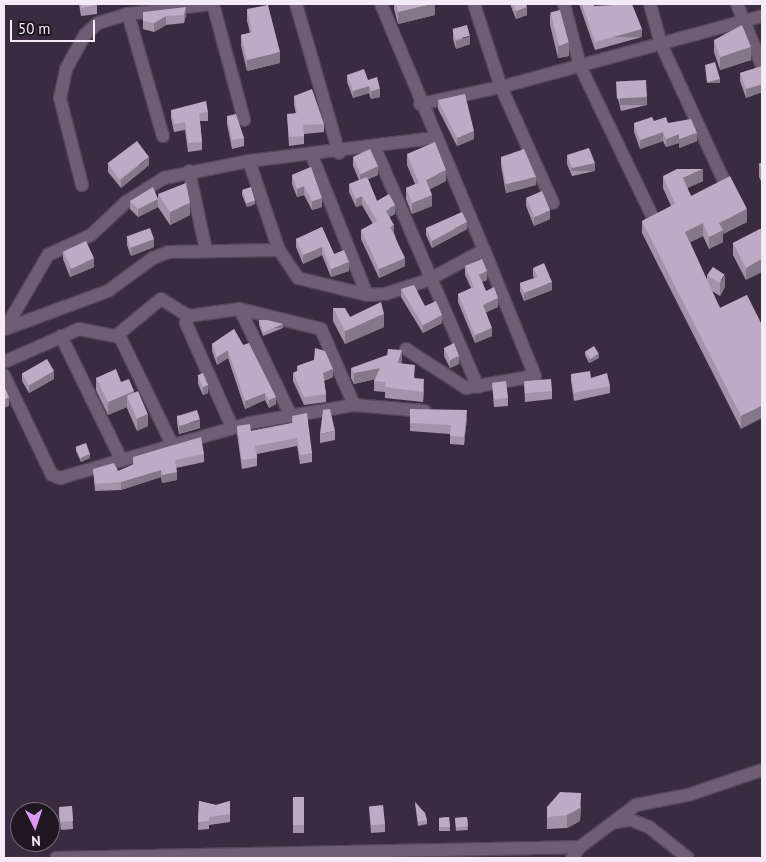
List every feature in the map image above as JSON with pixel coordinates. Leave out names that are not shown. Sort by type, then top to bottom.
[{"type":"street","points":[[82,185],[60,84],[85,35],[98,23],[128,14],[174,6],[212,4],[244,120]]},
{"type":"street","points":[[296,4],[339,153]]},
{"type":"street","points":[[381,4],[433,138],[484,250],[536,372],[535,376],[466,388],[406,349]]},
{"type":"street","points":[[474,4],[502,87],[552,204]]},
{"type":"street","points":[[564,4],[580,66],[654,220]]},
{"type":"street","points":[[650,4],[661,44],[724,182]]},
{"type":"street","points":[[737,4],[742,22],[762,66]]},
{"type":"street","points":[[128,14],[163,136]]},
{"type":"street","points":[[420,104],[502,87],[762,16]]},
{"type":"street","points":[[279,250],[206,250],[152,258],[108,291],[43,312],[5,330],[48,254],[91,235],[126,202],[164,178],[189,171],[249,161],[339,153],[433,138]]},
{"type":"street","points":[[374,148],[428,280],[478,387]]},
{"type":"street","points":[[312,156],[367,295]]},
{"type":"street","points":[[249,161],[279,250],[298,278],[367,295],[385,294],[428,280],[484,250]]},
{"type":"street","points":[[189,171],[206,250]]},
{"type":"street","points":[[4,362],[79,329],[119,335],[161,299],[188,316],[240,309],[321,329],[354,405]]},
{"type":"street","points":[[240,309],[291,416]]},
{"type":"street","points":[[188,316],[186,323],[232,427]]},
{"type":"street","points":[[119,335],[172,444]]},
{"type":"street","points":[[61,336],[121,459]]},
{"type":"street","points":[[4,375],[52,475],[66,477],[232,427],[291,416],[354,405],[438,412]]},
{"type":"street","points":[[572,858],[580,847],[636,805],[688,795],[762,770]]},
{"type":"street","points":[[613,823],[631,820],[649,827],[688,858]]},
{"type":"street","points":[[56,858],[300,855],[580,847]]},
{"type":"building","points":[[81,4],[97,4],[97,5],[81,8]]},
{"type":"building","points":[[396,4],[431,4],[398,12]]},
{"type":"building","points":[[513,4],[526,4],[527,7],[516,11]]},
{"type":"building","points":[[582,4],[594,4],[594,6],[632,4],[642,29],[595,42]]},
{"type":"building","points":[[268,5],[280,52],[247,60],[241,35],[252,32],[247,9]]},
{"type":"building","points":[[186,7],[184,15],[166,16],[154,23],[143,21],[143,12]]},
{"type":"building","points":[[560,10],[569,43],[559,45],[550,13]]},
{"type":"building","points":[[467,25],[470,36],[455,40],[453,29]]},
{"type":"building","points":[[742,25],[751,47],[720,57],[714,40]]},
{"type":"building","points":[[715,62],[720,79],[707,82],[705,65]]},
{"type":"building","points":[[762,66],[762,84],[746,89],[740,73]]},
{"type":"building","points":[[364,69],[368,80],[377,77],[380,89],[371,91],[369,86],[353,91],[347,75]]},
{"type":"building","points":[[646,80],[647,97],[617,99],[616,82]]},
{"type":"building","points":[[312,89],[324,124],[303,125],[304,136],[289,137],[287,114],[297,113],[294,96]]},
{"type":"building","points":[[465,94],[474,131],[457,138],[438,100]]},
{"type":"building","points":[[206,101],[208,112],[199,113],[202,142],[188,143],[185,122],[174,124],[171,110]]},
{"type":"building","points":[[236,114],[244,138],[232,140],[227,116]]},
{"type":"building","points":[[652,117],[654,121],[666,117],[668,123],[691,119],[697,133],[679,139],[679,134],[666,139],[663,132],[640,140],[634,123]]},
{"type":"building","points":[[137,141],[149,157],[119,179],[107,163]]},
{"type":"building","points":[[435,142],[446,170],[426,180],[432,195],[412,203],[406,188],[419,183],[407,154]]},
{"type":"building","points":[[589,148],[595,163],[572,168],[567,155]]},
{"type":"building","points":[[370,149],[378,166],[361,174],[353,157]]},
{"type":"building","points":[[524,149],[536,177],[506,184],[501,157]]},
{"type":"building","points":[[311,167],[322,198],[312,201],[304,186],[297,189],[292,175]]},
{"type":"building","points":[[677,169],[703,169],[683,178],[691,196],[730,176],[747,209],[719,223],[723,230],[709,237],[703,223],[685,232],[720,308],[747,295],[762,325],[762,406],[741,416],[642,221],[675,204],[663,176]]},
{"type":"building","points":[[367,177],[377,201],[389,194],[395,205],[386,211],[394,225],[390,227],[405,258],[379,269],[361,230],[377,221],[362,196],[356,199],[349,184]]},
{"type":"building","points":[[186,183],[190,203],[170,212],[158,194]]},
{"type":"building","points":[[153,187],[158,199],[138,209],[130,201]]},
{"type":"building","points":[[251,187],[255,200],[246,203],[242,190]]},
{"type":"building","points":[[542,191],[550,210],[535,217],[526,198]]},
{"type":"building","points":[[462,212],[467,222],[432,241],[426,228]]},
{"type":"building","points":[[322,227],[334,254],[344,250],[349,262],[331,269],[322,247],[303,255],[296,239]]},
{"type":"building","points":[[150,228],[154,239],[131,248],[127,237]]},
{"type":"building","points":[[762,229],[762,259],[746,268],[733,243]]},
{"type":"building","points":[[86,241],[94,258],[71,269],[63,252]]},
{"type":"building","points":[[482,259],[487,271],[479,275],[486,291],[494,287],[498,298],[483,305],[492,328],[475,335],[458,294],[474,287],[465,266]]},
{"type":"building","points":[[544,263],[552,282],[524,293],[520,283],[538,277],[533,268]]},
{"type":"building","points":[[713,267],[725,275],[719,283],[707,275]]},
{"type":"building","points":[[414,285],[425,306],[436,301],[442,315],[423,325],[401,289]]},
{"type":"building","points":[[381,302],[384,314],[345,331],[333,308],[345,308],[350,317]]},
{"type":"building","points":[[259,320],[267,320],[283,324],[263,332]]},
{"type":"building","points":[[234,329],[243,345],[249,343],[276,397],[269,400],[265,393],[245,401],[228,350],[217,357],[212,344]]},
{"type":"building","points":[[454,343],[459,356],[450,360],[444,348]]},
{"type":"building","points":[[594,346],[599,354],[590,359],[586,351]]},
{"type":"building","points":[[315,348],[325,351],[333,369],[323,373],[326,394],[304,397],[293,373],[299,370],[297,366],[314,360]]},
{"type":"building","points":[[388,349],[402,350],[398,363],[415,365],[414,378],[424,379],[423,392],[385,387],[385,382],[374,381],[380,368],[354,373],[351,368],[387,355]]},
{"type":"building","points":[[47,359],[54,371],[29,386],[22,374]]},
{"type":"building","points":[[116,369],[121,382],[129,379],[134,391],[108,402],[96,378]]},
{"type":"building","points":[[590,371],[591,378],[607,373],[610,386],[574,393],[571,374]]},
{"type":"building","points":[[203,373],[208,385],[203,387],[197,375]]},
{"type":"building","points":[[551,379],[552,391],[525,393],[524,381]]},
{"type":"building","points":[[506,381],[508,398],[494,400],[492,383]]},
{"type":"building","points":[[4,386],[9,397],[4,400]]},
{"type":"building","points":[[138,391],[148,414],[137,419],[127,396]]},
{"type":"building","points":[[330,409],[335,431],[320,434],[323,410]]},
{"type":"building","points":[[410,409],[467,410],[464,437],[450,436],[451,425],[410,423]]},
{"type":"building","points":[[197,410],[200,420],[180,426],[177,416]]},
{"type":"building","points":[[307,413],[312,453],[300,455],[297,438],[255,446],[257,458],[242,460],[237,426],[250,424],[251,431],[293,423],[292,416]]},
{"type":"building","points":[[201,437],[204,454],[175,460],[177,472],[162,475],[161,470],[121,482],[95,484],[93,469],[114,463],[118,471],[134,464],[133,457]]},
{"type":"building","points":[[86,443],[90,454],[80,458],[76,447]]},
{"type":"building","points":[[560,792],[581,793],[580,808],[567,815],[547,817],[547,807]]},
{"type":"building","points":[[293,797],[304,797],[304,825],[293,825]]},
{"type":"building","points":[[199,801],[216,805],[230,801],[230,814],[209,817],[209,821],[198,822]]},
{"type":"building","points":[[415,802],[425,813],[427,820],[418,822]]},
{"type":"building","points":[[383,805],[385,824],[371,825],[369,806]]},
{"type":"building","points":[[72,806],[73,821],[60,822],[60,807]]},
{"type":"building","points":[[449,817],[450,827],[439,827],[439,818]]},
{"type":"building","points":[[467,817],[468,826],[456,827],[455,818]]}]
